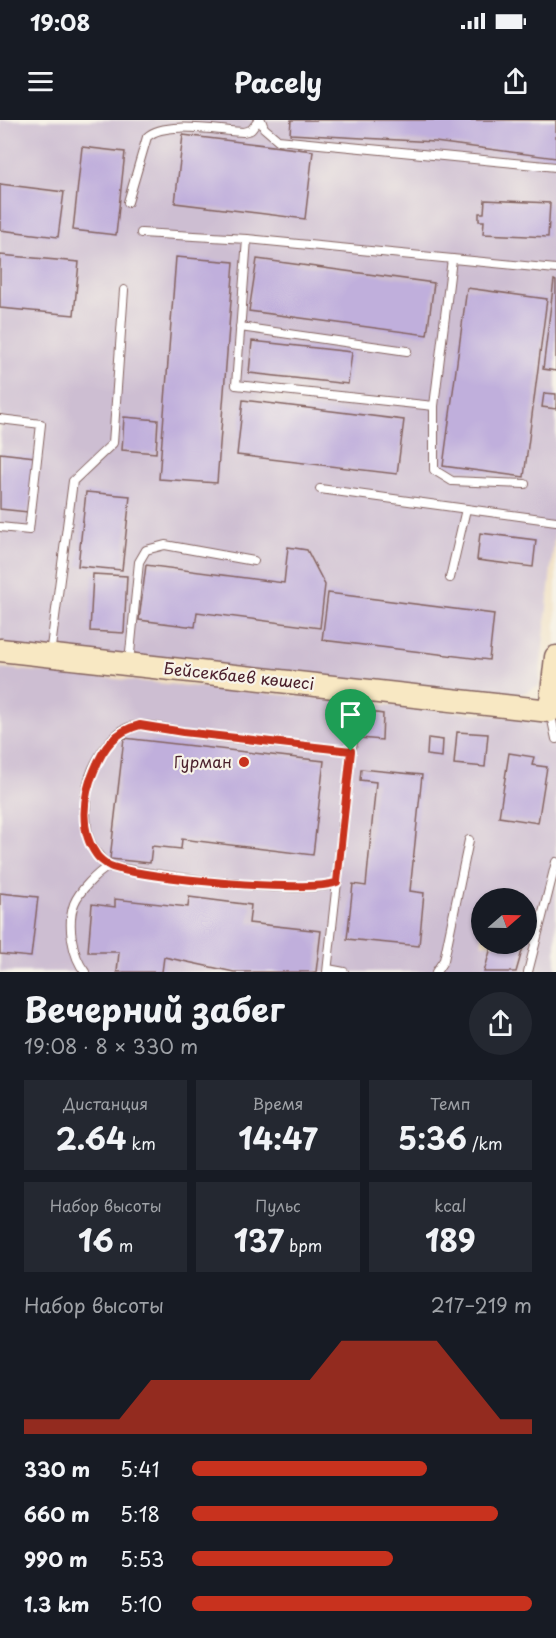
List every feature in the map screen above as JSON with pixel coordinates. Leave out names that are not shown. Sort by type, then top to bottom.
[{"type":"street","name":"Бейсекбаев көшесі","points":[[0,650],[550,711]]},
{"type":"street","points":[[550,711],[556,657]]},
{"type":"lane","points":[[128,202],[147,137],[153,130],[176,128],[243,132],[251,130],[260,120],[264,128],[278,140],[556,167]]},
{"type":"lane","points":[[141,233],[247,239],[556,269]]},
{"type":"lane","points":[[247,239],[236,385],[434,406]]},
{"type":"lane","points":[[452,259],[434,406],[434,470],[453,481],[525,484]]},
{"type":"lane","points":[[50,655],[73,481],[113,443],[124,290]]},
{"type":"lane","points":[[240,327],[407,351]]},
{"type":"lane","points":[[0,418],[42,424],[29,530],[0,527]]},
{"type":"lane","points":[[320,489],[556,521]]},
{"type":"lane","points":[[450,578],[466,509]]},
{"type":"lane","points":[[129,664],[139,562],[146,550],[165,545],[254,561]]},
{"type":"lane","points":[[344,972],[327,971],[351,751],[366,690]]},
{"type":"lane","points":[[550,711],[556,739]]},
{"type":"lane","points":[[337,882],[328,886],[280,886],[158,875],[109,866],[96,855],[86,832],[86,788],[100,755],[113,739],[127,728],[140,725],[206,735],[351,751]]},
{"type":"lane","points":[[436,972],[444,960],[469,840]]},
{"type":"lane","points":[[528,972],[556,862]]},
{"type":"lane","points":[[85,972],[76,962],[72,930],[74,904],[88,884],[109,866]]},
{"type":"shaded area","points":[[0,120],[556,120],[556,520],[539,686],[503,702],[0,651]]},
{"type":"shaded area","points":[[0,668],[556,721],[556,972],[0,972]]},
{"type":"building","points":[[291,120],[556,120],[556,158],[435,142],[290,134]]},
{"type":"building","points":[[183,135],[313,151],[305,219],[175,203]]},
{"type":"building","points":[[82,147],[125,152],[116,235],[73,230]]},
{"type":"building","points":[[0,184],[64,192],[58,237],[0,230]]},
{"type":"building","points":[[485,200],[550,203],[548,237],[483,234],[484,221],[479,221],[479,213],[484,213]]},
{"type":"building","points":[[0,255],[79,262],[74,315],[0,308]]},
{"type":"building","points":[[176,257],[234,262],[217,483],[159,479]]},
{"type":"building","points":[[257,259],[434,283],[427,335],[249,311]]},
{"type":"building","points":[[554,280],[556,281],[556,371],[543,369]]},
{"type":"building","points":[[467,288],[547,299],[524,477],[443,466]]},
{"type":"building","points":[[252,341],[352,352],[348,384],[249,373]]},
{"type":"building","points":[[544,393],[556,394],[556,409],[542,407]]},
{"type":"building","points":[[243,400],[404,420],[397,474],[237,455]]},
{"type":"building","points":[[124,417],[158,420],[156,453],[122,450]]},
{"type":"building","points":[[0,453],[35,457],[28,512],[0,509]]},
{"type":"building","points":[[86,492],[130,496],[122,570],[78,566]]},
{"type":"building","points":[[480,533],[536,540],[533,567],[477,560]]},
{"type":"building","points":[[288,547],[307,550],[325,585],[320,628],[197,612],[195,627],[139,620],[146,565],[284,583]]},
{"type":"building","points":[[93,574],[127,576],[124,633],[90,631]]},
{"type":"building","points":[[328,593],[494,614],[489,660],[322,640]]},
{"type":"building","points":[[363,711],[383,714],[382,740],[360,738]]},
{"type":"building","points":[[457,732],[488,734],[485,767],[454,764]]},
{"type":"building","points":[[124,738],[324,761],[313,855],[182,839],[181,849],[152,846],[150,863],[110,859]]},
{"type":"building","points":[[428,738],[443,740],[442,757],[427,755]]},
{"type":"building","points":[[509,753],[534,757],[532,765],[547,767],[538,823],[499,817]]},
{"type":"building","points":[[361,769],[422,775],[410,891],[424,893],[419,946],[347,939],[353,884],[366,886],[376,782],[360,780]]},
{"type":"building","points":[[0,893],[38,897],[31,957],[0,954]]},
{"type":"building","points":[[189,897],[251,905],[249,923],[321,931],[316,972],[234,972],[164,957],[162,972],[117,972],[119,952],[88,952],[92,904],[115,907],[115,899],[188,907]]},
{"type":"building","points":[[489,954],[521,954],[516,972],[484,972]]},
{"type":"place","name":"Гурман","points":[[244,762]]},
{"type":"route","points":[[140,725],[351,751],[337,882],[328,886],[280,886],[158,875],[109,866],[96,855],[86,832],[86,788],[100,755],[113,739],[127,728],[140,725]]}]
